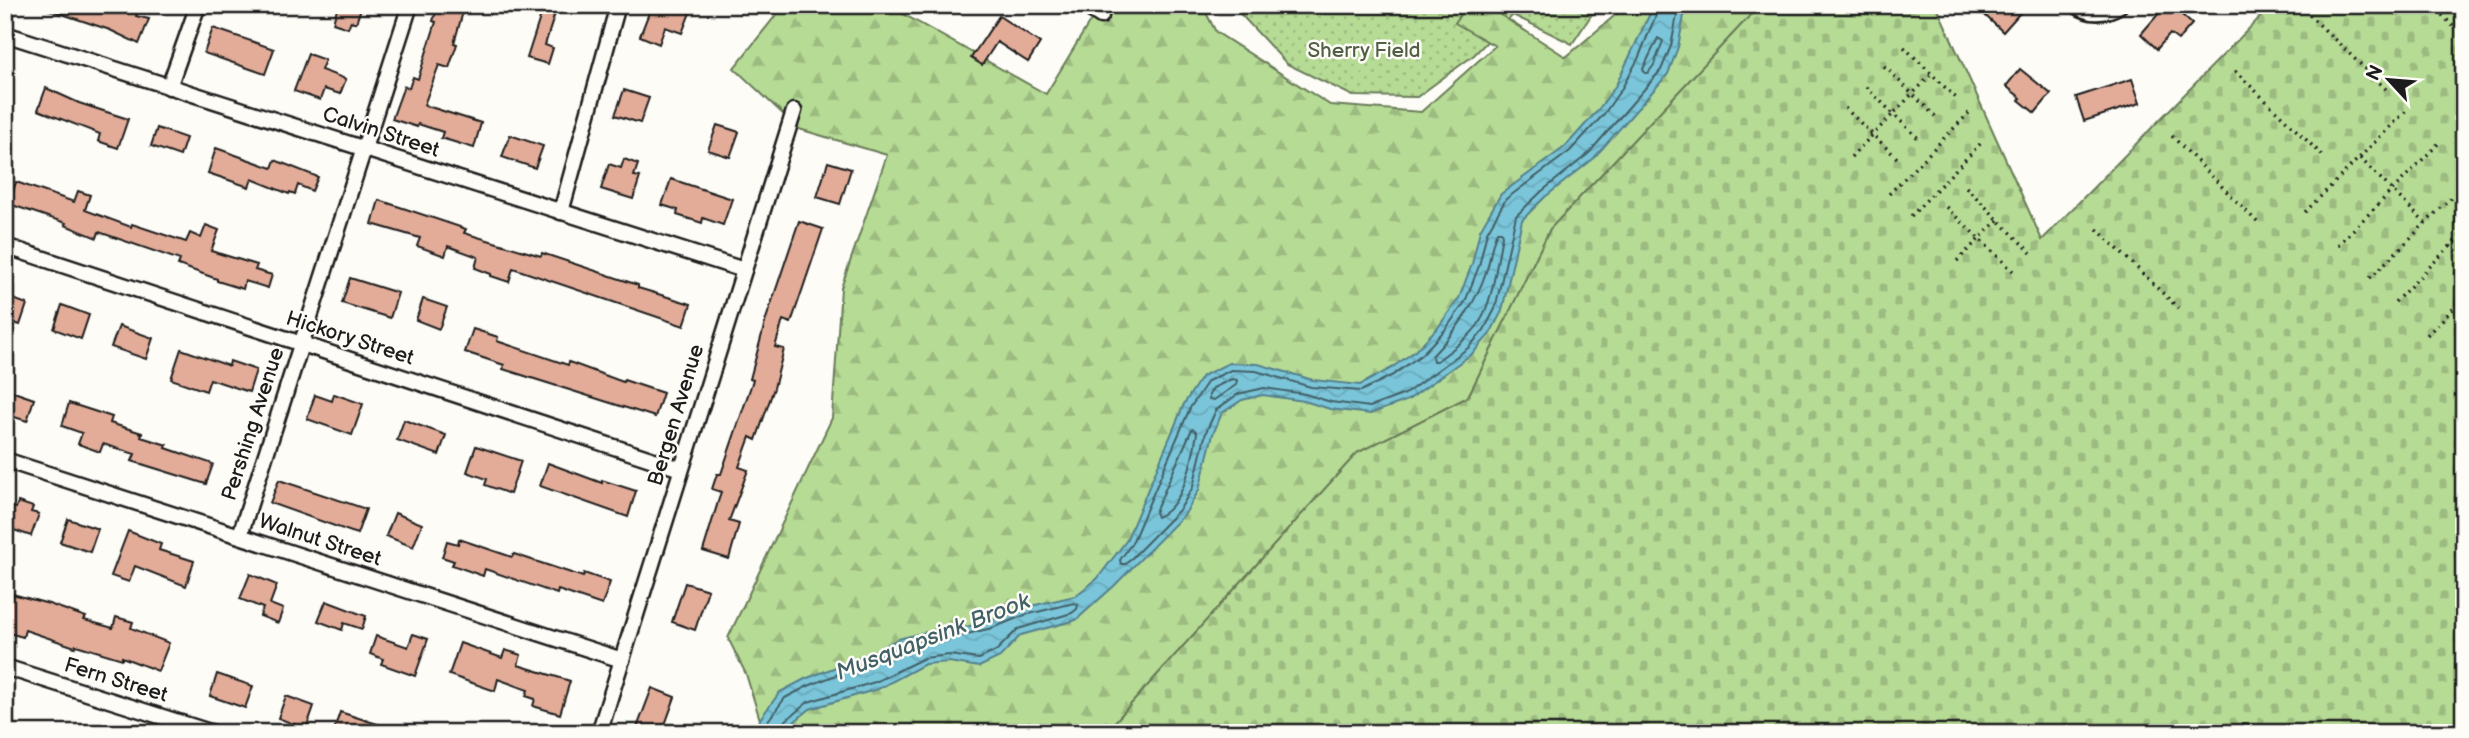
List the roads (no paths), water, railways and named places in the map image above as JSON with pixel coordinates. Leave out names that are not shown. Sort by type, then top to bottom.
[{"type":"street","points":[[169,87],[198,5]]},
{"type":"street","name":"Pershing Avenue","points":[[240,536],[410,5]]},
{"type":"street","points":[[561,212],[618,5]]},
{"type":"street","points":[[1084,5],[1101,16]]},
{"type":"street","points":[[2076,5],[2098,13],[2120,5]]},
{"type":"street","name":"Calvin Street","points":[[5,34],[744,270]]},
{"type":"street","name":"Bergen Avenue","points":[[599,733],[794,111]]},
{"type":"street","name":"Hickory Street","points":[[5,246],[681,469]]},
{"type":"street","name":"Walnut Street","points":[[5,460],[622,660]]},
{"type":"street","name":"Fern Street","points":[[5,667],[214,733]]},
{"type":"water","name":"Musquapsink Brook","points":[[1654,5],[1686,5],[1678,47],[1668,74],[1593,159],[1545,197],[1522,220],[1502,311],[1490,334],[1473,353],[1408,400],[1370,414],[1263,395],[1242,400],[1222,413],[1213,434],[1199,490],[1185,514],[1114,586],[1076,620],[1021,635],[1000,657],[979,667],[949,662],[925,664],[878,689],[810,709],[789,726],[785,733],[757,733],[760,719],[780,692],[805,679],[867,655],[898,639],[935,630],[962,628],[1022,608],[1075,596],[1097,579],[1126,541],[1184,404],[1202,376],[1229,363],[1258,364],[1313,380],[1360,385],[1390,369],[1415,351],[1439,326],[1459,298],[1472,264],[1480,230],[1501,194],[1566,146],[1598,110],[1616,85]]},
{"type":"park label","name":"Sherry Field","points":[[1364,50]]}]
